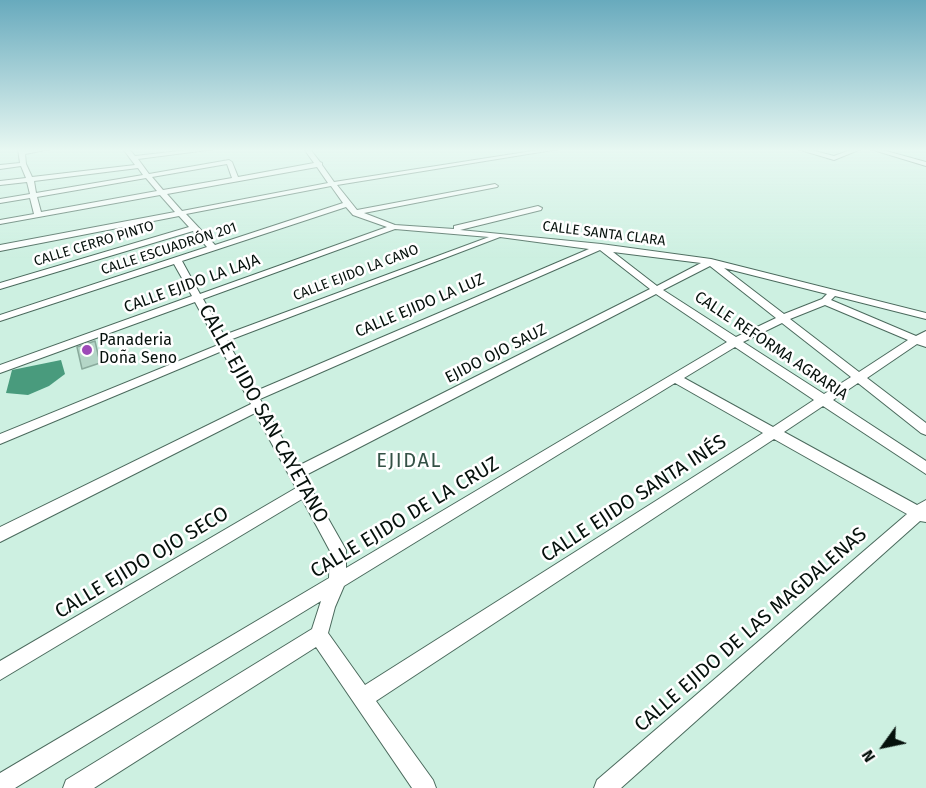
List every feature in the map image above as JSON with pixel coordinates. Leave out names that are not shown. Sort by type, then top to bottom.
[{"type":"street","points":[[32,186],[39,215]]},
{"type":"street","points":[[0,201],[89,186]]},
{"type":"street","points":[[156,186],[213,248]]},
{"type":"street","points":[[0,222],[197,186]]},
{"type":"street","points":[[0,248],[322,186]]},
{"type":"street","name":"CALLE SANTA CLARA","points":[[333,186],[346,204],[356,213],[394,227],[500,235],[711,262],[830,297],[926,316]]},
{"type":"street","points":[[356,213],[495,186]]},
{"type":"street","name":"CALLE ESCUADRÓN 201","points":[[0,318],[346,204]]},
{"type":"street","points":[[444,231],[538,208]]},
{"type":"street","name":"CALLE EJIDO LA LAJA","points":[[0,369],[394,227]]},
{"type":"street","name":"CALLE CERRO PINTO","points":[[0,286],[195,228]]},
{"type":"street","name":"CALLE EJIDO LA CANO","points":[[0,439],[223,343],[500,235]]},
{"type":"street","name":"CALLE REFORMA AGRARIA","points":[[601,247],[658,291],[926,468]]},
{"type":"street","name":"CALLE EJIDO LA LUZ","points":[[0,535],[255,402],[601,247]]},
{"type":"street","name":"CALLE EJIDO SAN CAYETANO","points":[[177,261],[338,550],[336,584],[327,606],[320,634]]},
{"type":"street","points":[[711,262],[781,319],[926,430]]},
{"type":"street","name":"EJIDO OJO SAUZ","points":[[295,474],[711,262]]},
{"type":"street","points":[[830,297],[922,339]]},
{"type":"street","name":"CALLE EJIDO DE LA CRUZ","points":[[0,785],[735,342],[830,297]]},
{"type":"street","name":"CALLE EJIDO SANTA INÉS","points":[[363,698],[775,434],[857,378],[922,339]]},
{"type":"street","points":[[676,379],[924,512]]},
{"type":"street","name":"CALLE EJIDO OJO SECO","points":[[0,672],[305,490]]},
{"type":"street","name":"CALLE EJIDO DE LAS MAGDALENAS","points":[[605,788],[924,512]]},
{"type":"street","points":[[74,788],[320,634],[419,786]]},
{"type":"shaded area","points":[[61,360],[65,374],[49,386],[28,395],[6,393],[12,370]]},
{"type":"building","name":"Panaderia Doña Seno","points":[[95,341],[100,363],[82,369],[77,347]]},
{"type":"place","name":"Panaderia Doña Seno","points":[[87,350]]},
{"type":"district","name":"EJIDAL","points":[[409,461]]}]
